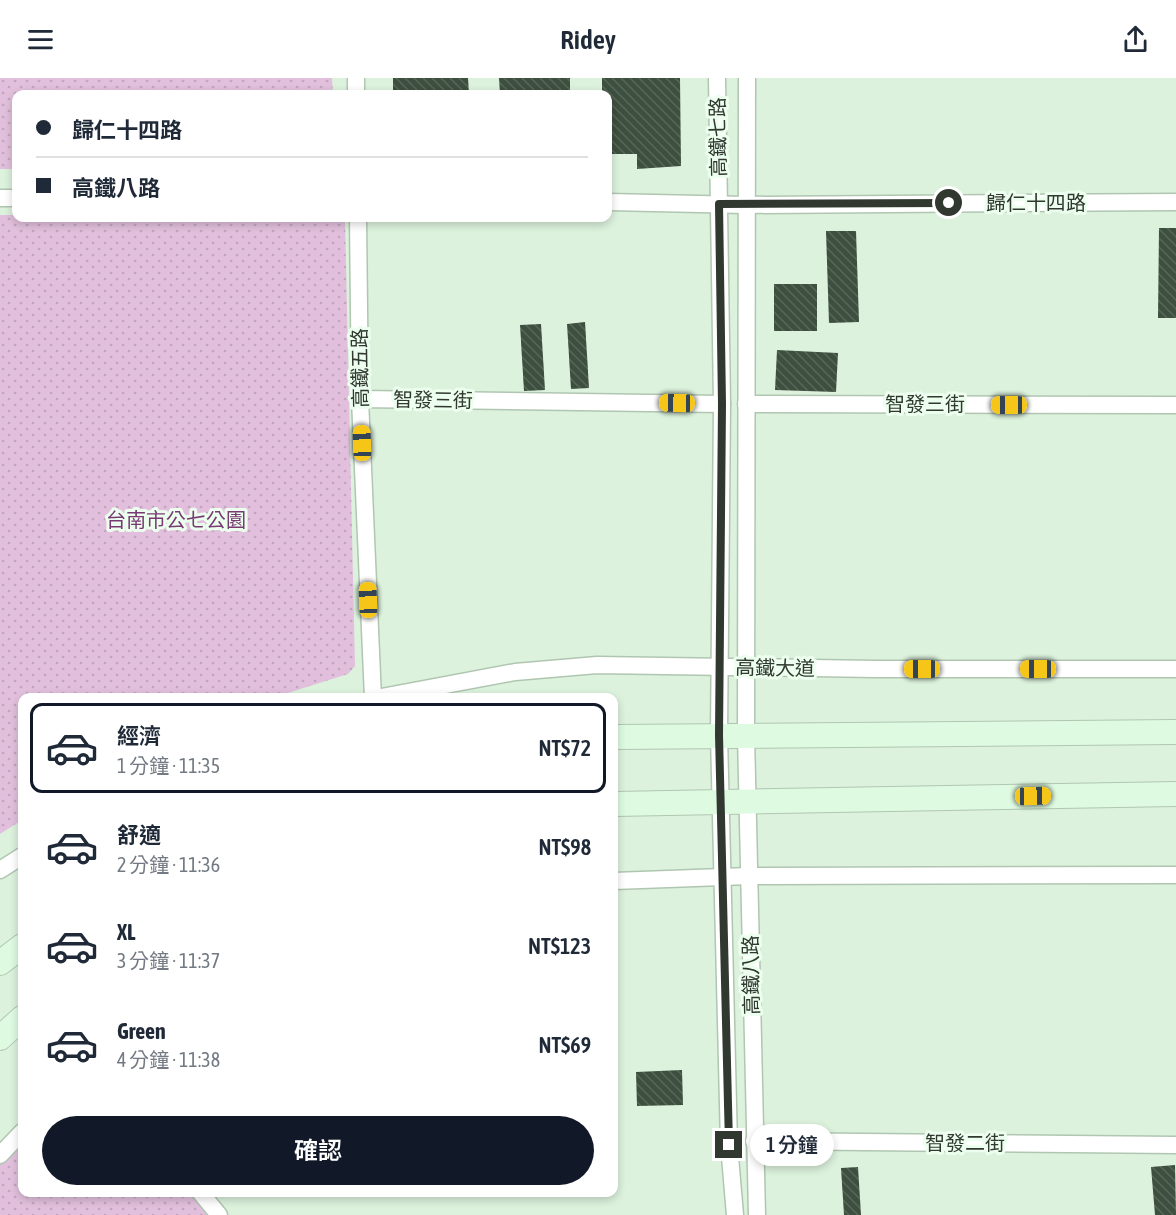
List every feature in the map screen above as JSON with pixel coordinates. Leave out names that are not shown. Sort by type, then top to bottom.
[{"type":"street","name":"高鐵七路","points":[[717,78],[722,404],[719,735]]},
{"type":"street","name":"高鐵七路","points":[[746,735],[748,345],[745,205],[747,78]]},
{"type":"street","name":"歸仁十四路","points":[[612,202],[745,205],[1176,202]]},
{"type":"street","name":"高鐵五路","points":[[358,222],[360,399],[374,693]]},
{"type":"street","name":"智發三街","points":[[360,399],[722,404]]},
{"type":"street","name":"智發三街","points":[[746,404],[1176,405]]},
{"type":"street","name":"高鐵大道","points":[[401,693],[514,672],[597,665],[1176,669]]},
{"type":"street","points":[[618,737],[1176,732]]},
{"type":"street","name":"高鐵八路","points":[[719,735],[729,1145],[735,1215]]},
{"type":"street","name":"高鐵八路","points":[[746,735],[757,1215]]},
{"type":"street","points":[[618,804],[1176,794]]},
{"type":"street","points":[[0,870],[18,859]]},
{"type":"street","points":[[618,881],[722,879],[749,876],[1176,875]]},
{"type":"street","points":[[0,963],[18,949]]},
{"type":"street","points":[[0,1038],[18,1022]]},
{"type":"street","points":[[0,1155],[18,1136]]},
{"type":"street","name":"智發二街","points":[[754,1142],[1176,1145]]},
{"type":"street","points":[[204,1197],[219,1215]]},
{"type":"green space","points":[[0,78],[332,78],[333,90],[12,90],[12,169],[0,169]]},
{"type":"green space","name":"台南市公七公園","points":[[0,215],[12,215],[12,222],[345,222],[355,666],[348,674],[288,693],[18,693],[18,823],[0,834]]},
{"type":"green space","points":[[18,1143],[18,1197],[202,1197],[218,1215],[0,1215],[0,1160]]},
{"type":"building","points":[[393,78],[468,78],[469,90],[393,90]]},
{"type":"building","points":[[499,78],[570,78],[570,90],[500,90]]},
{"type":"building","points":[[602,78],[680,78],[681,166],[637,169],[637,154],[612,154],[612,90],[602,90]]},
{"type":"building","points":[[1159,228],[1176,228],[1176,318],[1158,318]]},
{"type":"building","points":[[826,231],[856,231],[859,322],[829,323]]},
{"type":"building","points":[[774,284],[817,284],[817,331],[774,331]]},
{"type":"building","points":[[585,322],[589,388],[571,389],[567,324]]},
{"type":"building","points":[[541,324],[545,390],[524,391],[520,325]]},
{"type":"building","points":[[777,350],[838,353],[836,392],[775,390]]},
{"type":"building","points":[[682,1070],[683,1105],[637,1106],[636,1072]]},
{"type":"building","points":[[1175,1165],[1176,1215],[1155,1215],[1151,1167]]},
{"type":"building","points":[[858,1167],[861,1215],[844,1215],[841,1168]]},
{"type":"route","points":[[729,1145],[719,735],[722,404],[719,204],[949,203]]}]
